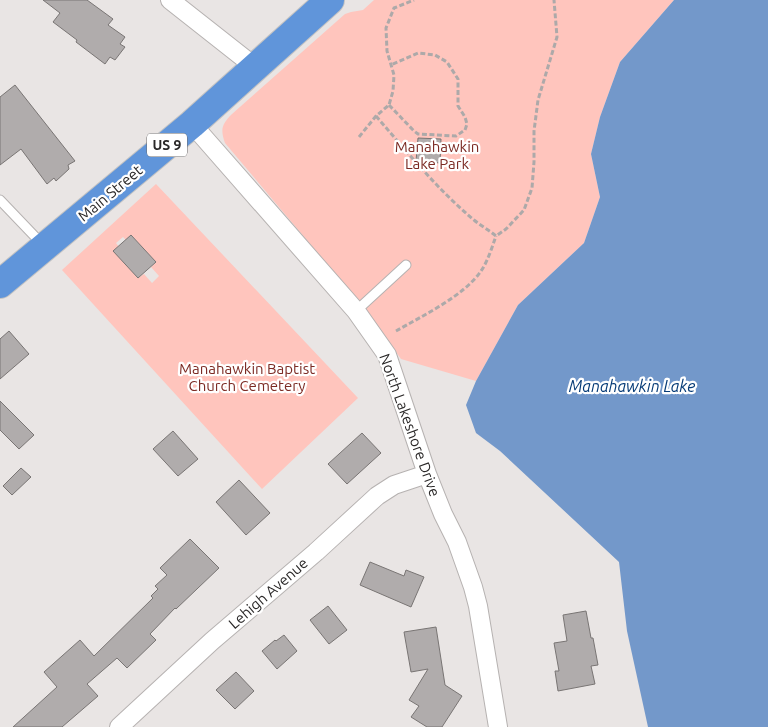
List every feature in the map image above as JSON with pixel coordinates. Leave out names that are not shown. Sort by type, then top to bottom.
[{"type":"highway","name":"Main Street","points":[[0,284],[192,124],[330,0]]},
{"type":"street","points":[[170,0],[256,67]]},
{"type":"street","name":"North Lakeshore Drive","points":[[192,124],[356,310],[387,355],[427,474],[443,514],[457,542],[473,588],[478,606],[498,727]]},
{"type":"street","name":"Lehigh Avenue","points":[[119,727],[212,641],[316,552],[377,496],[394,485],[427,474]]},
{"type":"lane","points":[[0,200],[45,247]]},
{"type":"lane","points":[[356,310],[406,265]]},
{"type":"path","points":[[359,137],[376,116],[389,105],[394,75],[387,51],[386,28],[394,8],[414,0]]},
{"type":"path","points":[[396,331],[465,289],[481,271],[496,236],[506,229],[524,210],[532,188],[534,131],[538,100],[557,37],[554,0]]},
{"type":"path","points":[[389,105],[418,134],[456,136],[465,130],[467,124],[458,106],[458,79],[447,62],[435,55],[418,53],[391,65]]},
{"type":"path","points":[[376,116],[456,204],[496,236]]},
{"type":"green space","name":"Manahawkin Lake Park","points":[[374,0],[674,0],[620,62],[600,117],[591,154],[600,197],[584,243],[518,305],[476,381],[401,359],[369,314],[225,143],[223,138],[223,127],[232,114],[345,14],[363,10]]},
{"type":"green space","name":"Manahawkin Baptist Church Cemetery","points":[[156,184],[358,398],[262,489],[62,270]],"holes":[[[131,235],[156,262],[151,267],[159,276],[152,283],[144,274],[138,278],[114,251],[119,247],[116,243],[123,237],[126,240]]]},
{"type":"water","name":"Manahawkin Lake","points":[[674,0],[768,0],[768,727],[648,727],[627,631],[619,562],[500,451],[476,433],[466,405],[476,381],[518,305],[584,243],[600,197],[591,154],[600,117],[620,62]]},
{"type":"building","points":[[43,0],[87,0],[113,19],[108,25],[125,37],[120,44],[125,47],[115,60],[110,57],[105,64],[53,22],[60,13]]},
{"type":"building","points":[[15,85],[75,161],[68,165],[69,169],[56,181],[54,178],[47,184],[21,149],[0,165],[0,97]]},
{"type":"building","points":[[418,138],[441,139],[440,163],[416,161]]},
{"type":"building","points":[[131,235],[156,262],[138,278],[113,251]]},
{"type":"building","points":[[9,331],[29,354],[0,379],[0,339]]},
{"type":"building","points":[[0,401],[34,435],[19,449],[0,430]]},
{"type":"building","points":[[173,431],[198,459],[178,476],[153,449]]},
{"type":"building","points":[[362,433],[381,453],[347,484],[328,464]]},
{"type":"building","points":[[21,468],[31,477],[12,495],[3,486]]},
{"type":"building","points":[[239,480],[270,513],[246,535],[216,502]]},
{"type":"building","points":[[190,539],[219,568],[175,608],[150,634],[156,640],[127,668],[117,658],[87,684],[98,696],[62,727],[13,727],[57,687],[44,672],[80,640],[94,656],[153,598],[151,596],[158,589],[155,586],[167,575],[160,568]]},
{"type":"building","points":[[370,562],[404,576],[406,570],[424,577],[411,607],[360,585]]},
{"type":"building","points":[[328,606],[347,630],[329,644],[310,620]]},
{"type":"building","points":[[586,611],[598,665],[591,666],[595,684],[558,691],[555,671],[559,671],[554,643],[567,641],[563,615]]},
{"type":"building","points":[[436,627],[445,685],[462,696],[442,727],[427,727],[411,717],[419,706],[409,700],[428,669],[411,672],[404,632]]},
{"type":"building","points":[[284,635],[297,651],[277,669],[262,651]]},
{"type":"building","points":[[236,672],[254,691],[235,709],[216,690]]}]
